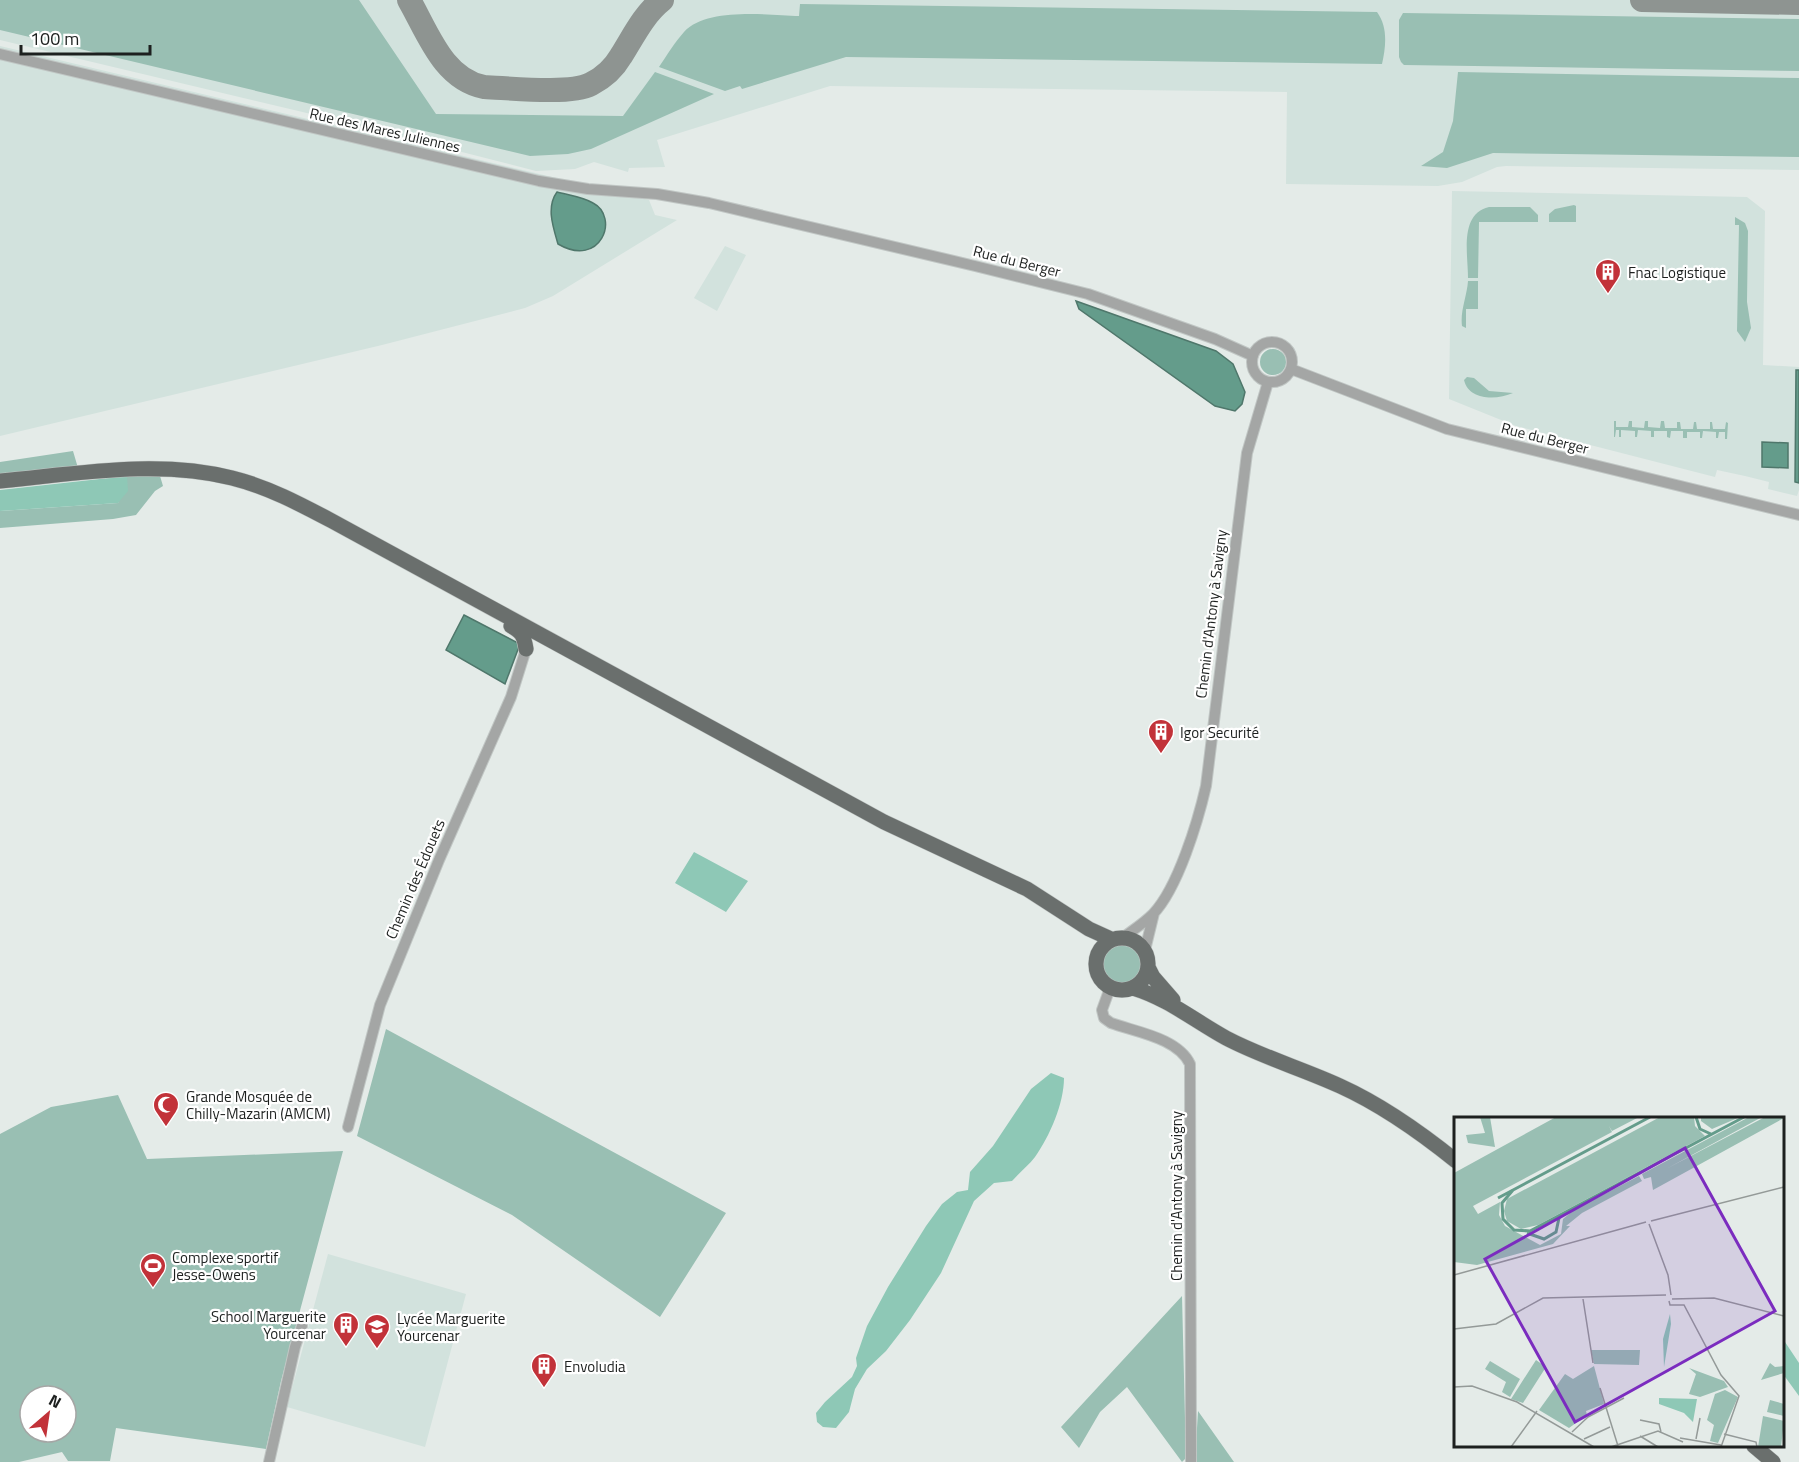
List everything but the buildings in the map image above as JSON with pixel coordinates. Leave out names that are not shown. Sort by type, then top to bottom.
[{"type":"main road","points":[[0,481],[127,469],[159,469],[201,472],[231,478],[259,486],[294,501],[884,822],[1000,875],[1052,904],[1089,929],[1135,941],[1145,951],[1148,967],[1162,989],[1201,1023]]},
{"type":"main road","points":[[479,601],[487,612],[521,631],[525,638],[526,649]]},
{"type":"main road","points":[[526,649],[534,639],[575,660],[586,659]]},
{"type":"main road","points":[[1052,904],[1090,944],[1096,958]]},
{"type":"main road","points":[[1117,938],[1103,945],[1096,958],[1095,969],[1098,977],[1110,988],[1117,990],[1133,988],[1156,997],[1226,1038],[1342,1087],[1392,1115],[1431,1141],[1454,1160]]},
{"type":"main road","points":[[1133,988],[1143,980],[1148,967]]},
{"type":"main road","points":[[1746,1447],[1762,1462]]},
{"type":"main road","points":[[1755,1447],[1773,1462]]},
{"type":"street","name":"Rue des Mares Juliennes","points":[[0,54],[539,181],[588,189],[657,194],[767,216]]},
{"type":"street","name":"Rue du Berger","points":[[767,216],[1088,294],[1215,339],[1253,356]]},
{"type":"street","points":[[1264,343],[1280,343],[1291,354],[1291,369],[1281,380],[1268,382],[1256,374],[1252,364],[1256,349],[1264,343]]},
{"type":"street","name":"Rue du Berger","points":[[1291,369],[1447,429],[1799,515]]},
{"type":"street","name":"Chemin d'Antony à Savigny","points":[[1154,913],[1165,897],[1185,855],[1206,786],[1247,453],[1268,382]]},
{"type":"street","name":"Chemin des Édouets","points":[[348,1127],[380,1005],[434,871],[511,697],[526,649]]},
{"type":"street","points":[[1117,938],[1154,913]]},
{"type":"street","points":[[1145,951],[1154,913]]},
{"type":"street","name":"Chemin d'Antony à Savigny","points":[[1110,988],[1102,1010],[1102,1016],[1107,1021],[1171,1043],[1186,1055],[1190,1064],[1191,1462]]},
{"type":"street","points":[[269,1462],[295,1347],[302,1326]]},
{"type":"shaded area","points":[[0,0],[1799,0],[1799,170],[1506,166],[1497,167],[1462,182],[1438,186],[1286,184],[1287,92],[830,86],[657,140],[665,167],[629,168],[628,172],[594,162],[575,169],[536,171],[332,119],[0,40]]},
{"type":"shaded area","points":[[0,0],[359,0],[436,114],[623,116],[655,72],[714,94],[591,149],[568,154],[530,156],[0,30]]},
{"type":"shaded area","points":[[800,4],[1377,12],[1383,24],[1385,44],[1382,64],[846,57],[742,89],[740,86],[725,91],[659,67],[684,32],[694,24],[707,19],[738,14],[799,16]]},
{"type":"shaded area","points":[[1403,13],[1799,19],[1799,71],[1404,65],[1399,57],[1399,20]]},
{"type":"shaded area","points":[[0,46],[649,200],[655,215],[677,220],[553,296],[525,308],[382,345],[0,436]]},
{"type":"shaded area","points":[[1458,72],[1799,78],[1799,157],[1493,153],[1447,168],[1421,166],[1443,152],[1453,121]]},
{"type":"shaded area","points":[[1452,191],[1747,197],[1765,211],[1763,365],[1799,367],[1799,490],[1797,496],[1768,489],[1769,482],[1745,476],[1717,470],[1715,477],[1516,426],[1449,399]]},
{"type":"shaded area","points":[[557,192],[585,199],[601,210],[605,219],[605,229],[602,238],[595,246],[585,250],[573,250],[558,244],[551,211]]},
{"type":"shaded area","points":[[1576,206],[1576,222],[1549,222],[1549,214],[1555,209]]},
{"type":"shaded area","points":[[1489,207],[1530,207],[1538,215],[1538,222],[1479,222],[1478,278],[1468,278],[1467,236],[1469,226],[1479,211]]},
{"type":"shaded area","points":[[1735,217],[1745,223],[1748,231],[1747,302],[1751,328],[1745,342],[1737,331],[1739,225],[1735,225]]},
{"type":"shaded area","points":[[725,246],[746,255],[717,311],[694,298]]},
{"type":"shaded area","points":[[1468,281],[1478,281],[1478,309],[1466,309],[1466,328],[1462,326],[1462,320]]},
{"type":"shaded area","points":[[1076,301],[1216,351],[1233,364],[1245,392],[1242,404],[1235,411],[1215,406],[1079,309]]},
{"type":"shaded area","points":[[1273,349],[1282,353],[1286,362],[1282,371],[1273,375],[1264,371],[1260,362],[1264,353]]},
{"type":"shaded area","points":[[1796,370],[1799,370],[1799,483],[1795,482]]},
{"type":"shaded area","points":[[1467,377],[1474,378],[1489,391],[1513,393],[1492,398],[1477,395],[1467,387],[1464,380]]},
{"type":"shaded area","points":[[1614,421],[1616,421],[1616,427],[1628,427],[1629,421],[1632,421],[1632,427],[1644,428],[1645,421],[1648,421],[1648,427],[1660,428],[1661,421],[1664,421],[1665,428],[1677,428],[1677,422],[1680,422],[1681,429],[1693,429],[1694,422],[1696,422],[1697,429],[1710,429],[1710,422],[1712,422],[1713,429],[1725,429],[1726,422],[1728,423],[1727,439],[1725,439],[1725,432],[1719,432],[1716,438],[1716,432],[1703,431],[1702,438],[1700,438],[1700,432],[1687,432],[1687,438],[1683,438],[1683,431],[1671,431],[1670,438],[1667,437],[1667,431],[1654,431],[1654,437],[1651,437],[1651,431],[1638,430],[1637,437],[1635,437],[1635,431],[1621,430],[1621,437],[1619,437],[1619,430],[1616,430],[1614,437]]},
{"type":"shaded area","points":[[1762,442],[1788,443],[1788,468],[1762,467]]},
{"type":"shaded area","points":[[73,451],[78,468],[0,475],[0,462]]},
{"type":"shaded area","points":[[127,476],[160,476],[163,486],[155,491],[136,515],[0,528],[0,511],[118,503]]},
{"type":"shaded area","points":[[127,476],[128,491],[118,503],[0,511],[0,490]]},
{"type":"shaded area","points":[[464,615],[520,644],[505,684],[446,650]]},
{"type":"shaded area","points":[[694,852],[748,881],[726,912],[675,883]]},
{"type":"shaded area","points":[[1122,943],[1137,949],[1143,964],[1137,979],[1122,985],[1107,979],[1101,964],[1107,949]]},
{"type":"shaded area","points":[[386,1029],[726,1213],[660,1317],[512,1215],[357,1136]]},
{"type":"shaded area","points":[[1051,1073],[1064,1078],[1062,1098],[1041,1149],[1012,1181],[994,1183],[974,1201],[941,1273],[910,1320],[886,1351],[867,1369],[855,1389],[849,1412],[836,1428],[823,1427],[817,1422],[816,1413],[852,1377],[867,1326],[926,1226],[942,1204],[957,1192],[968,1190],[970,1172],[993,1146],[1031,1089]]},
{"type":"shaded area","name":"Complexe sportif Jesse-Owens","points":[[118,1095],[147,1159],[343,1151],[281,1381],[266,1449],[116,1428],[110,1461],[68,1461],[62,1452],[19,1462],[0,1462],[0,1134],[51,1107]]},
{"type":"shaded area","name":"Lycée Marguerite Yourcenar","points":[[328,1254],[466,1294],[425,1447],[287,1407]]},
{"type":"shaded area","points":[[1182,1296],[1186,1458],[1182,1462],[1127,1387],[1100,1412],[1079,1448],[1061,1427]]},
{"type":"shaded area","points":[[1784,1340],[1799,1363],[1799,1396],[1784,1375]]},
{"type":"shaded area","points":[[1198,1411],[1234,1462],[1195,1462]]},
{"type":"taxiway","points":[[409,0],[438,53],[458,75],[484,87],[555,90],[581,87],[604,76],[612,69],[644,19],[662,0]]},
{"type":"taxiway","points":[[1642,0],[1799,3]]},
{"type":"place","name":"Fnac Logistique","points":[[1608,295]]},
{"type":"place","name":"Igor Securité","points":[[1161,755]]},
{"type":"place","name":"Grande Mosquée de Chilly-Mazarin (AMCM)","points":[[166,1128]]},
{"type":"place","name":"Complexe sportif Jesse-Owens","points":[[153,1289]]},
{"type":"place","name":"School Marguerite Yourcenar","points":[[346,1348]]},
{"type":"place","name":"Lycée Marguerite Yourcenar","points":[[377,1350]]},
{"type":"place","name":"Envoludia","points":[[544,1389]]}]
